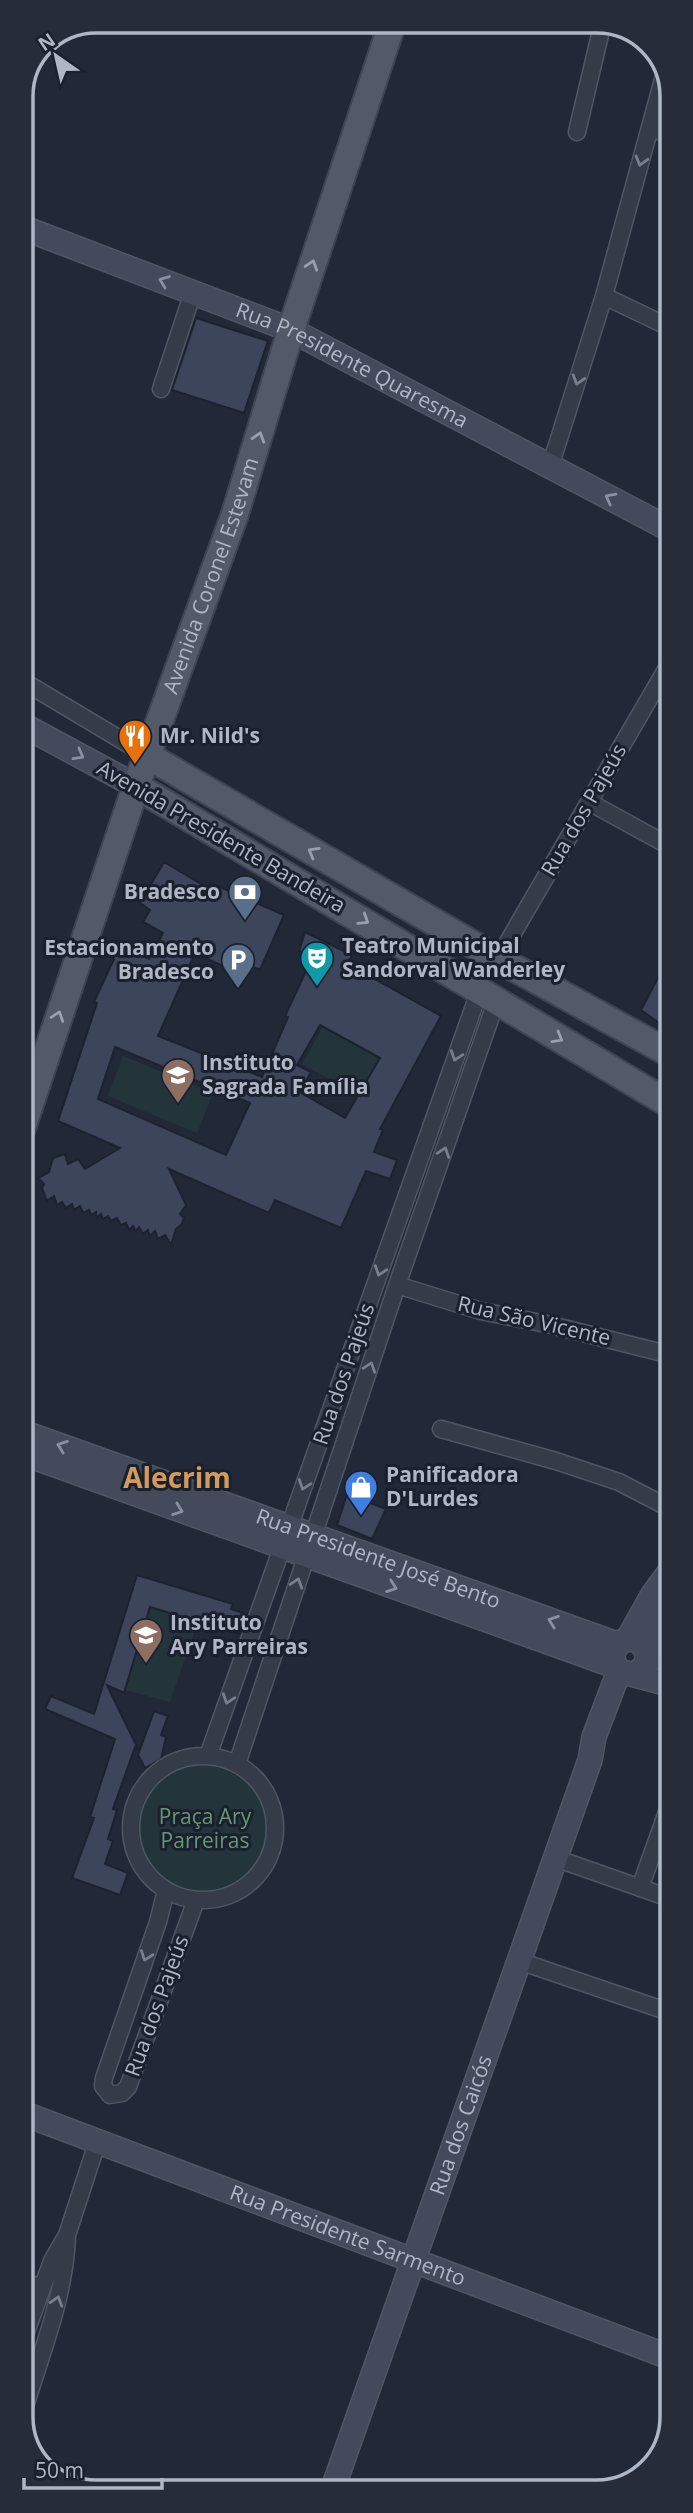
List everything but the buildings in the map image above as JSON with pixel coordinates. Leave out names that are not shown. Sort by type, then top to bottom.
[{"type":"main road","name":"Avenida Coronel Estevam","points":[[33,1095],[136,786],[235,514],[291,330],[390,33]]},
{"type":"main road","name":"Avenida Presidente Bandeira","points":[[148,755],[498,959],[660,1048]]},
{"type":"main road","name":"Avenida Presidente Bandeira","points":[[136,786],[660,1099]]},
{"type":"street","points":[[577,132],[600,33]]},
{"type":"street","points":[[550,467],[604,296],[660,93]]},
{"type":"street","points":[[651,128],[660,132]]},
{"type":"street","name":"Rua Presidente Quaresma","points":[[33,232],[291,330],[660,524]]},
{"type":"street","points":[[161,389],[193,292]]},
{"type":"street","points":[[604,296],[660,323]]},
{"type":"street","name":"Rua dos Pajeús","points":[[498,959],[660,680]]},
{"type":"street","name":"Avenida Presidente Bandeira","points":[[33,687],[148,755]]},
{"type":"street","name":"Avenida Presidente Bandeira","points":[[33,730],[136,786]]},
{"type":"street","points":[[589,802],[660,841]]},
{"type":"street","name":"Rua dos Pajeús","points":[[237,1763],[397,1285],[487,997]]},
{"type":"street","name":"Rua dos Pajeús","points":[[208,1756],[285,1538],[487,997]]},
{"type":"street","name":"Rua São Vicente","points":[[397,1285],[481,1311],[660,1352]]},
{"type":"street","points":[[440,1429],[556,1461],[619,1482],[660,1503]]},
{"type":"street","name":"Rua Presidente José Bento","points":[[33,1438],[98,1470],[629,1658],[660,1678]]},
{"type":"street","name":"Rua Presidente José Bento","points":[[33,1455],[98,1470]]},
{"type":"street","name":"Rua dos Caicós","points":[[336,2480],[590,1760],[594,1738],[629,1658],[652,1596],[660,1585]]},
{"type":"street","name":"Rua dos Caicós","points":[[629,1658],[660,1614]]},
{"type":"street","name":"Rua Presidente José Bento","points":[[629,1658],[660,1660]]},
{"type":"street","points":[[192,1756],[208,1756],[237,1763],[257,1779],[270,1800],[275,1824],[272,1849],[264,1867],[251,1882],[234,1893],[215,1899],[195,1900],[180,1897],[146,1874],[134,1852],[130,1827],[135,1802],[148,1780],[168,1764],[192,1756]]},
{"type":"street","points":[[640,1888],[660,1831]]},
{"type":"street","points":[[555,1858],[660,1895]]},
{"type":"street","name":"Rua dos Pajeús","points":[[166,1890],[158,1922],[104,2078],[103,2085],[110,2095],[122,2093],[128,2087],[195,1900]]},
{"type":"street","points":[[158,1922],[185,1927]]},
{"type":"street","points":[[519,1961],[660,2009]]},
{"type":"street","points":[[128,2011],[153,2021]]},
{"type":"street","name":"Rua Presidente Sarmento","points":[[33,2117],[660,2353]]},
{"type":"street","points":[[33,2313],[52,2261],[68,2235],[98,2140]]},
{"type":"street","points":[[33,2380],[60,2292],[67,2261],[68,2235]]},
{"type":"street","points":[[33,2285],[42,2288]]},
{"type":"green space","points":[[323,1027],[379,1057],[358,1095],[302,1064]]},
{"type":"green space","points":[[123,1056],[213,1093],[197,1133],[108,1096]]},
{"type":"green space","points":[[150,1607],[198,1621],[170,1702],[125,1690]]},
{"type":"green space","name":"Praça Ary Parreiras","points":[[205,1760],[231,1766],[253,1781],[268,1803],[274,1829],[268,1855],[253,1877],[231,1892],[205,1898],[179,1892],[157,1877],[142,1855],[136,1829],[142,1803],[157,1781],[179,1766]]},
{"type":"place","name":"Mr. Nild's","points":[[135,766]]},
{"type":"place","name":"Bradesco","points":[[245,922]]},
{"type":"place","name":"Teatro Municipal Sandorval Wanderley","points":[[317,988]]},
{"type":"place","name":"Estacionamento Bradesco","points":[[238,990]]},
{"type":"place","name":"Instituto Sagrada Família","points":[[178,1105]]},
{"type":"place","name":"Panificadora D'Lurdes","points":[[361,1517]]},
{"type":"place","name":"Instituto Ary Parreiras","points":[[146,1665]]},
{"type":"district","name":"Alecrim","points":[[177,1478]]}]
